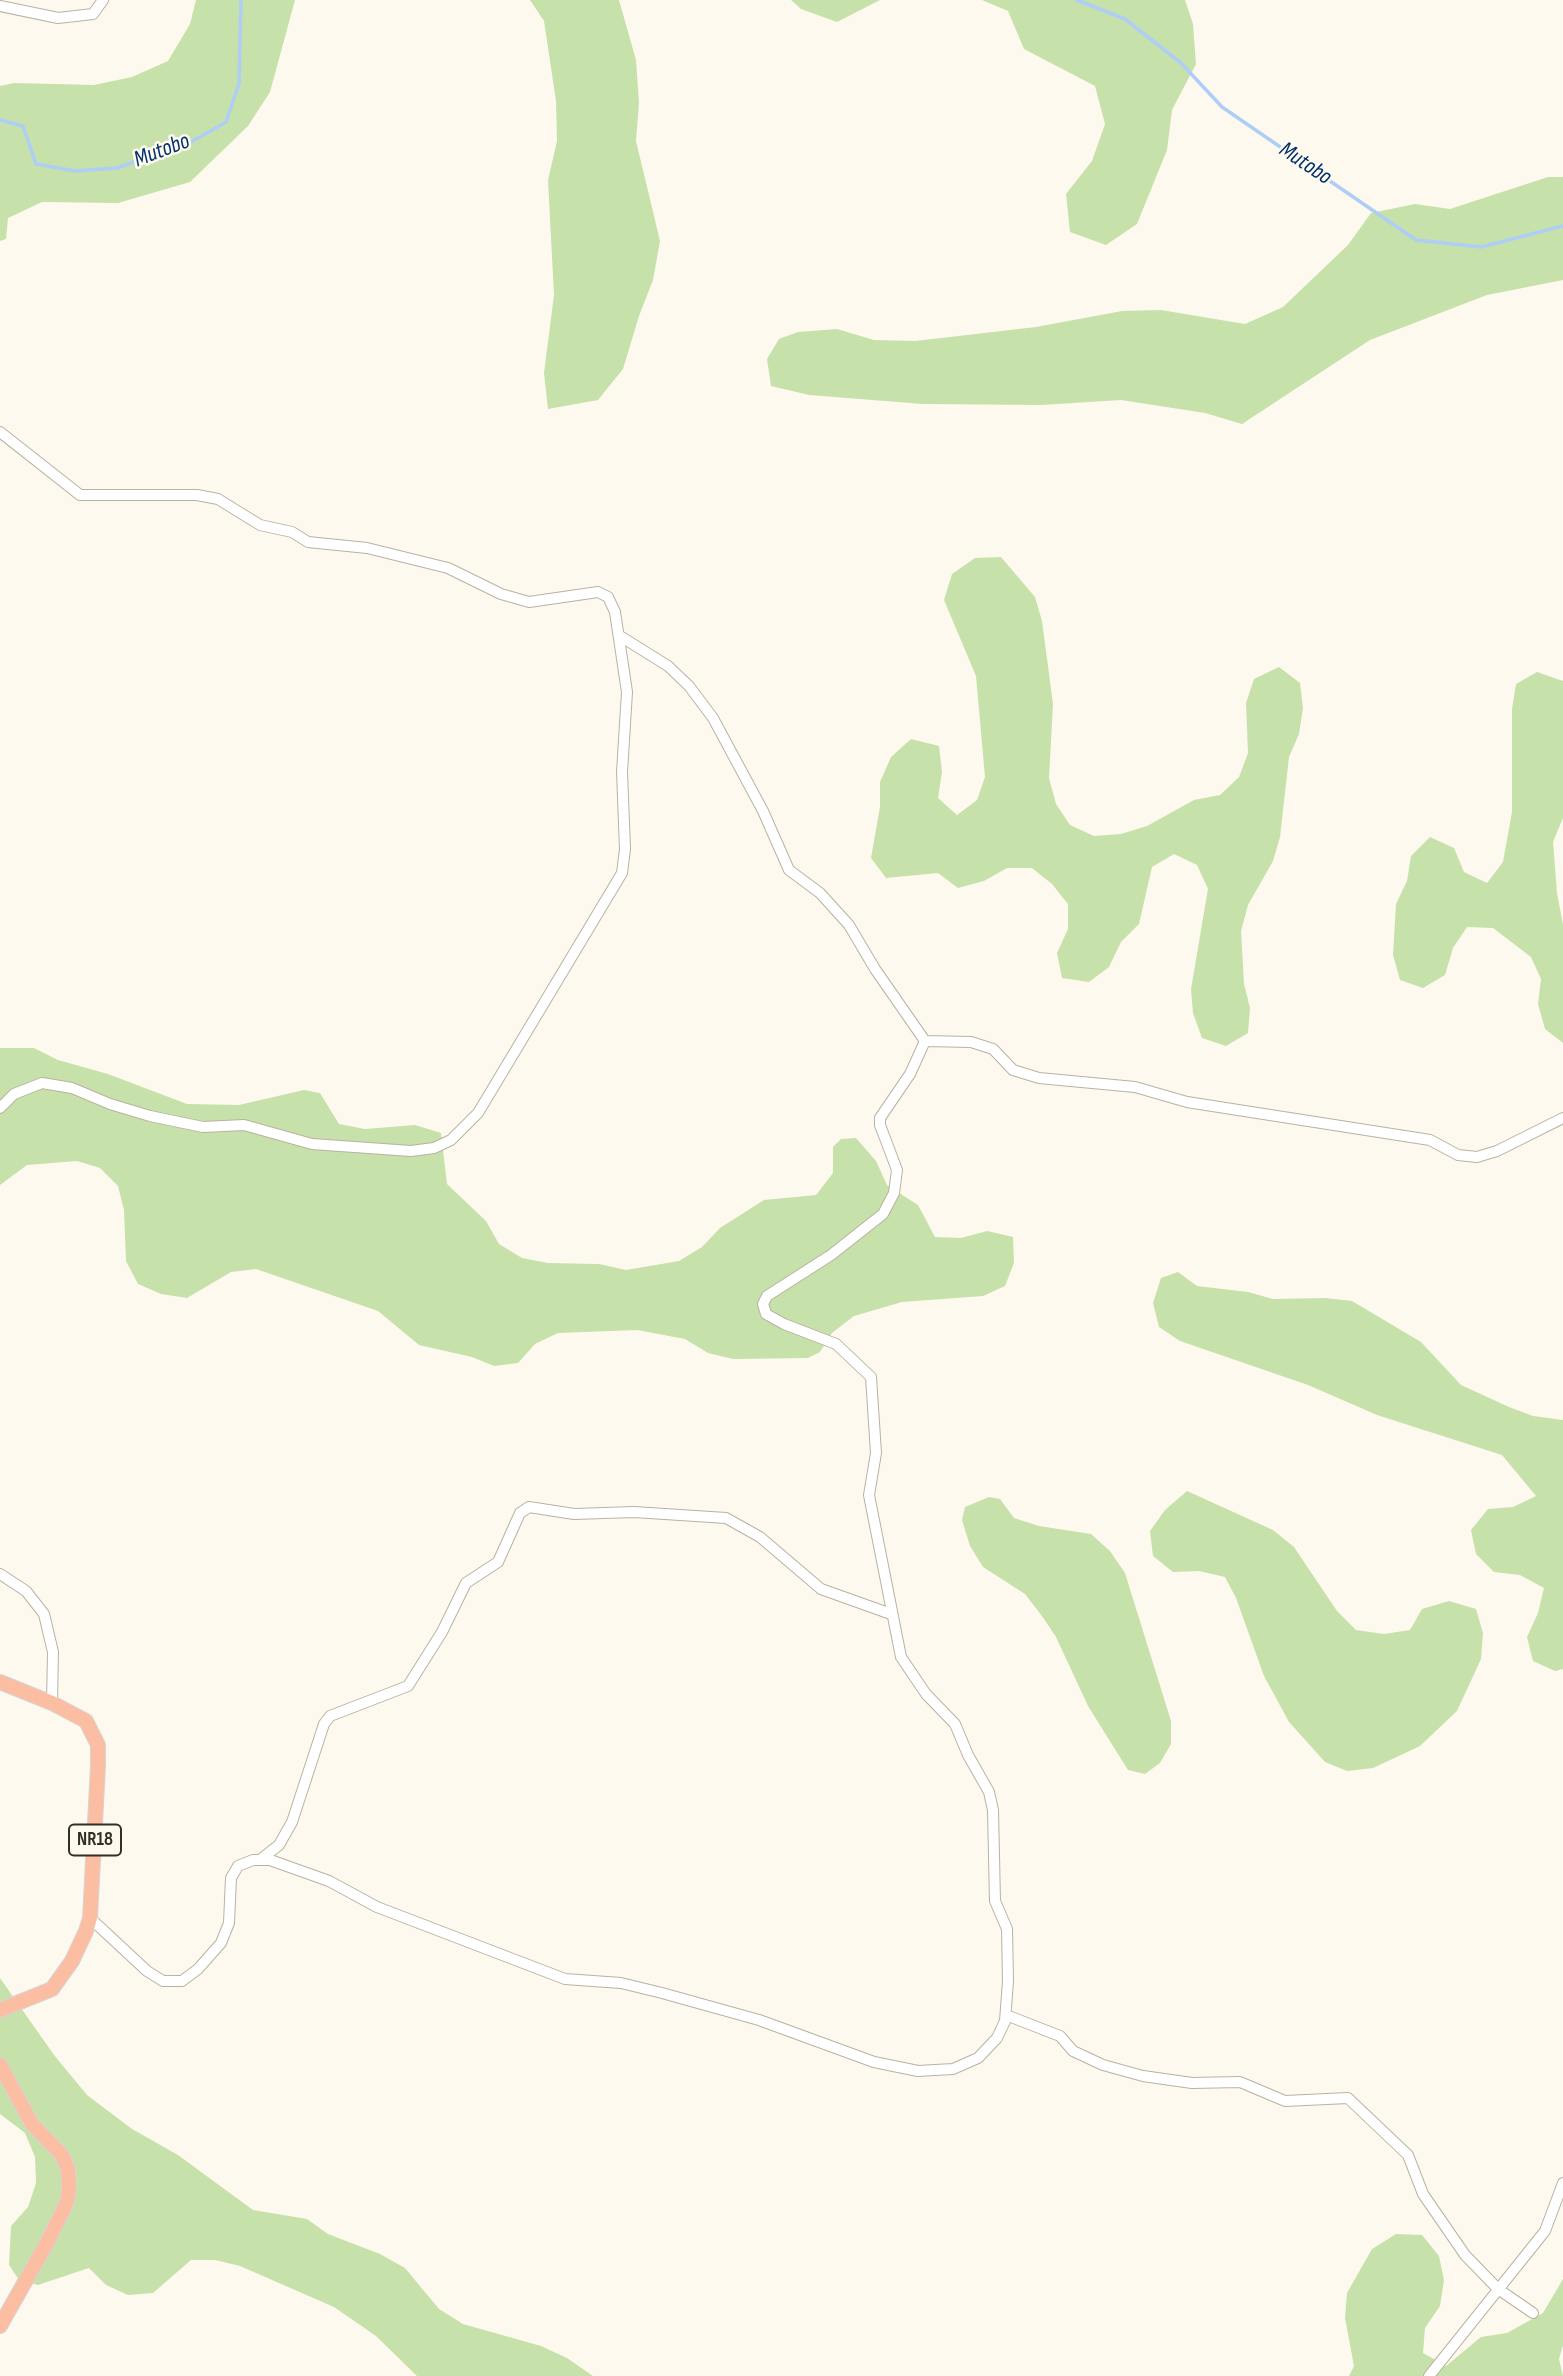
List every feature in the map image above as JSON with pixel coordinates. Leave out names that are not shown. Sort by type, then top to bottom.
[{"type":"main road","name":"NR18","points":[[0,1682],[52,1703],[86,1721],[94,1731],[98,1745],[90,1918],[72,1961],[52,1989],[0,2010]]},
{"type":"main road","points":[[0,2065],[32,2124],[62,2155],[68,2169],[69,2188],[67,2202],[48,2241],[0,2326]]},
{"type":"street","points":[[0,6],[58,18],[93,14],[103,0]]},
{"type":"street","points":[[0,432],[80,495],[197,495],[218,499],[260,525],[292,532],[308,542],[367,548],[448,568],[501,594],[529,602],[598,592],[608,597],[615,612],[627,692],[622,772],[625,849],[622,873],[478,1113],[451,1140],[434,1148],[411,1151],[312,1144],[244,1125],[202,1127],[150,1116],[110,1104],[72,1088],[42,1083],[14,1094],[0,1108]]},
{"type":"street","points":[[620,636],[668,666],[705,707],[763,811],[789,870],[820,893],[849,925],[875,969],[925,1041]]},
{"type":"street","points":[[925,1041],[971,1042],[993,1049],[1013,1070],[1039,1078],[1135,1087],[1187,1102],[1430,1140],[1458,1155],[1477,1157],[1497,1151],[1563,1118]]},
{"type":"street","points":[[90,1918],[147,1971],[163,1981],[182,1981],[198,1969],[222,1942],[229,1923],[230,1878],[238,1866],[270,1860],[329,1881],[377,1907],[565,1979],[621,1983],[662,1993],[759,2020],[874,2062],[918,2071],[953,2069],[978,2058],[997,2038],[1006,2015],[1007,1929],[995,1901],[993,1810],[989,1792],[968,1755],[955,1724],[926,1694],[901,1657],[870,1495],[876,1453],[871,1377],[836,1344],[766,1314],[763,1304],[767,1296],[831,1255],[883,1214],[894,1193],[897,1170],[880,1125],[880,1118],[910,1074],[925,1041]]},
{"type":"street","points":[[260,1860],[279,1845],[292,1822],[324,1724],[330,1716],[408,1686],[442,1632],[466,1583],[498,1562],[520,1513],[529,1507],[574,1514],[634,1512],[726,1517],[760,1537],[821,1589],[891,1614]]},
{"type":"street","points":[[0,1574],[26,1591],[44,1614],[52,1653],[52,1703]]},
{"type":"street","points":[[1006,2015],[1060,2036],[1073,2051],[1103,2065],[1143,2076],[1192,2083],[1240,2082],[1285,2101],[1348,2098],[1408,2155],[1423,2194],[1465,2255],[1498,2290],[1534,2313]]},
{"type":"street","points":[[1429,2376],[1545,2231],[1563,2183]]},
{"type":"green space","points":[[196,0],[295,0],[270,92],[248,126],[190,182],[118,203],[42,202],[8,218],[6,239],[0,241],[0,86],[14,83],[94,85],[132,77],[168,61],[190,24]]},
{"type":"green space","points":[[530,0],[619,0],[636,60],[639,103],[636,141],[660,241],[653,280],[623,369],[598,400],[548,409],[544,373],[554,295],[548,180],[557,141],[556,101],[544,21]]},
{"type":"green space","points":[[791,0],[880,0],[837,22],[801,9]]},
{"type":"green space","points":[[982,0],[1185,0],[1193,24],[1196,64],[1172,110],[1167,150],[1137,224],[1106,245],[1070,232],[1066,194],[1092,161],[1105,124],[1095,86],[1024,49],[1008,11]]},
{"type":"green space","points":[[1548,177],[1563,177],[1563,280],[1487,295],[1370,340],[1242,424],[1205,413],[1121,400],[1042,405],[923,404],[809,395],[771,386],[767,359],[779,339],[798,332],[837,329],[874,340],[915,341],[1036,327],[1122,311],[1161,310],[1245,324],[1283,307],[1348,245],[1371,213],[1415,204],[1450,209]]},
{"type":"green space","points":[[1001,557],[1035,597],[1042,621],[1053,704],[1049,778],[1056,804],[1070,825],[1094,836],[1121,834],[1147,826],[1194,800],[1220,795],[1239,777],[1248,753],[1246,703],[1254,679],[1279,667],[1300,683],[1303,708],[1299,734],[1289,757],[1280,837],[1273,861],[1248,905],[1241,931],[1244,984],[1250,1008],[1248,1033],[1226,1046],[1202,1038],[1193,1013],[1191,989],[1208,889],[1197,865],[1174,854],[1152,867],[1139,924],[1121,942],[1109,967],[1089,982],[1062,978],[1057,953],[1068,929],[1068,904],[1052,884],[1032,868],[1007,868],[984,881],[958,888],[938,873],[886,878],[871,858],[880,807],[880,782],[891,757],[911,739],[939,746],[942,772],[938,798],[957,815],[977,800],[985,777],[976,676],[944,600],[952,574],[975,558]]},
{"type":"green space","points":[[1537,672],[1563,681],[1563,818],[1553,842],[1557,893],[1563,925],[1563,1043],[1545,1029],[1538,1004],[1541,979],[1531,957],[1493,928],[1467,927],[1453,948],[1445,975],[1423,988],[1400,980],[1393,955],[1396,904],[1407,881],[1411,856],[1430,837],[1454,848],[1464,872],[1487,883],[1503,862],[1512,812],[1512,709],[1516,684]]},
{"type":"green space","points":[[0,1048],[34,1048],[58,1060],[108,1074],[187,1104],[239,1105],[304,1090],[320,1093],[339,1124],[365,1129],[415,1125],[441,1133],[447,1184],[486,1221],[499,1244],[522,1258],[548,1263],[599,1264],[626,1270],[679,1261],[702,1247],[720,1228],[764,1200],[816,1195],[833,1173],[833,1147],[841,1139],[856,1138],[876,1161],[887,1185],[918,1205],[935,1237],[961,1238],[987,1231],[1013,1237],[1014,1263],[1005,1286],[983,1296],[902,1302],[854,1316],[832,1333],[820,1352],[808,1358],[733,1359],[708,1353],[685,1339],[637,1330],[558,1333],[535,1344],[518,1363],[494,1366],[472,1357],[419,1345],[378,1311],[256,1269],[231,1272],[187,1298],[161,1294],[138,1284],[126,1261],[124,1210],[118,1186],[100,1168],[77,1161],[27,1165],[0,1185]]},
{"type":"green space","points":[[1178,1272],[1197,1286],[1248,1292],[1273,1299],[1325,1298],[1352,1301],[1421,1342],[1461,1385],[1533,1416],[1563,1420],[1563,1669],[1555,1671],[1533,1661],[1527,1637],[1538,1613],[1544,1588],[1520,1575],[1494,1572],[1476,1554],[1471,1530],[1488,1509],[1513,1507],[1536,1496],[1502,1455],[1377,1415],[1308,1385],[1180,1341],[1159,1327],[1153,1303],[1161,1278]]},
{"type":"green space","points":[[1187,1491],[1273,1530],[1294,1547],[1337,1611],[1356,1630],[1384,1634],[1410,1630],[1422,1609],[1449,1601],[1476,1609],[1483,1633],[1481,1659],[1457,1711],[1420,1746],[1373,1768],[1347,1771],[1325,1762],[1289,1722],[1264,1676],[1236,1598],[1225,1577],[1199,1571],[1173,1572],[1153,1556],[1150,1531],[1165,1510]]},
{"type":"green space","points":[[989,1497],[1000,1499],[1014,1518],[1039,1526],[1091,1534],[1110,1551],[1125,1573],[1171,1721],[1171,1744],[1160,1763],[1145,1774],[1128,1770],[1088,1706],[1056,1637],[1042,1616],[1025,1594],[983,1567],[970,1546],[962,1520],[965,1507]]},
{"type":"green space","points":[[0,1978],[54,2055],[87,2095],[132,2129],[178,2155],[253,2210],[307,2219],[328,2234],[380,2254],[405,2268],[439,2309],[463,2324],[541,2346],[567,2358],[593,2376],[417,2376],[376,2336],[334,2307],[240,2266],[215,2260],[191,2260],[153,2293],[128,2295],[106,2285],[89,2268],[38,2285],[19,2280],[9,2265],[11,2226],[28,2207],[36,2183],[35,2157],[25,2133],[0,2114]]},
{"type":"green space","points":[[1396,2234],[1422,2235],[1439,2256],[1444,2280],[1440,2306],[1425,2328],[1423,2353],[1446,2366],[1481,2337],[1507,2333],[1543,2313],[1563,2279],[1563,2345],[1559,2359],[1563,2376],[1349,2376],[1354,2366],[1345,2318],[1347,2293],[1372,2249]]},
{"type":"waterway","name":"Mutobo","points":[[0,120],[23,126],[36,164],[75,171],[117,168],[191,142],[226,122],[239,84],[241,0]]},
{"type":"waterway","name":"Mutobo","points":[[1077,0],[1125,19],[1181,63],[1222,107],[1416,240],[1481,247],[1563,226]]}]
